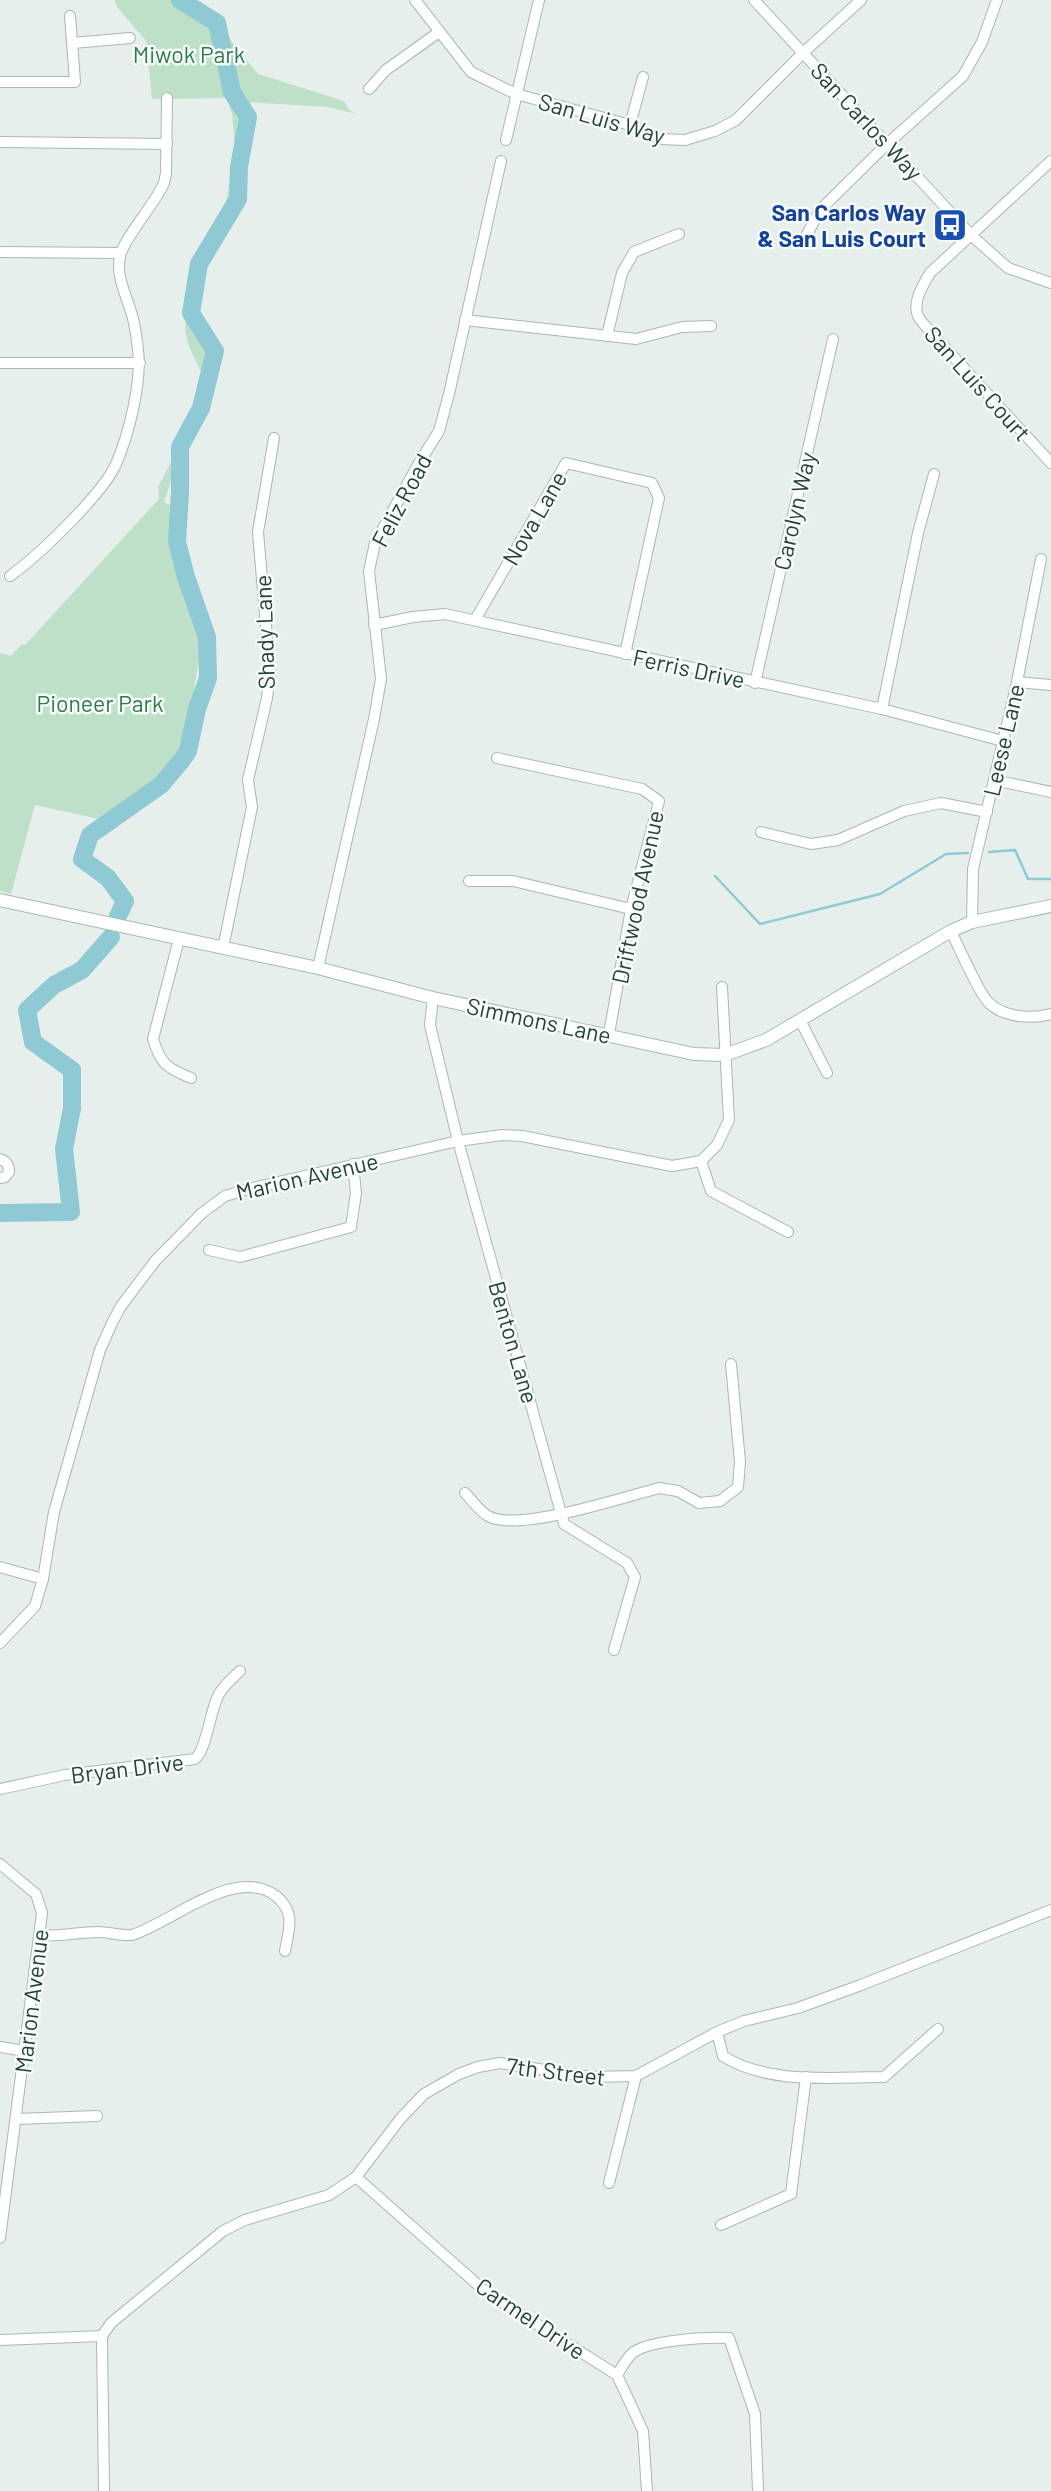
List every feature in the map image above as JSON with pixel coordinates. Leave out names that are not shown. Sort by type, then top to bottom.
[{"type":"street","name":"San Luis Way","points":[[415,0],[471,72],[516,94],[630,125],[660,139],[685,140],[715,131],[736,120],[861,0]]},
{"type":"street","points":[[506,140],[539,0]]},
{"type":"street","name":"San Carlos Way","points":[[754,0],[972,236],[1007,268],[1051,284]]},
{"type":"street","points":[[805,238],[820,210],[962,76],[982,42],[997,0]]},
{"type":"street","points":[[0,82],[75,82],[70,16]]},
{"type":"street","points":[[369,89],[386,70],[439,32]]},
{"type":"street","points":[[73,43],[130,38]]},
{"type":"street","points":[[630,125],[643,77]]},
{"type":"street","points":[[10,576],[35,557],[72,519],[96,493],[115,465],[132,407],[140,363],[134,322],[119,270],[120,253],[164,183],[167,98]]},
{"type":"street","points":[[0,142],[167,144]]},
{"type":"street","name":"Feliz Road","points":[[318,968],[374,719],[380,679],[369,571],[375,543],[418,463],[439,431],[450,394],[501,161]]},
{"type":"street","points":[[972,236],[1051,161]]},
{"type":"street","points":[[607,336],[622,273],[634,252],[679,234]]},
{"type":"street","name":"San Luis Court","points":[[972,236],[930,273],[921,288],[918,316],[1051,463]]},
{"type":"street","points":[[0,252],[120,253]]},
{"type":"street","points":[[465,320],[636,339],[682,327],[711,326]]},
{"type":"street","name":"Carolyn Way","points":[[755,683],[833,339]]},
{"type":"street","points":[[0,363],[140,363]]},
{"type":"street","name":"Shady Lane","points":[[223,948],[252,807],[248,780],[270,673],[258,532],[274,438]]},
{"type":"street","name":"Nova Lane","points":[[475,620],[566,463],[652,483],[659,498],[625,654]]},
{"type":"street","points":[[883,709],[918,533],[934,474]]},
{"type":"street","name":"Leese Lane","points":[[972,922],[973,869],[1017,682],[1041,559]]},
{"type":"street","name":"Ferris Drive","points":[[374,625],[445,614],[883,709],[1003,741]]},
{"type":"street","points":[[1017,682],[1051,685]]},
{"type":"street","name":"Driftwood Avenue","points":[[497,758],[642,789],[659,801],[631,909],[609,1034]]},
{"type":"street","points":[[995,780],[1051,792]]},
{"type":"street","points":[[761,832],[811,844],[838,840],[904,811],[941,803],[987,812]]},
{"type":"street","points":[[469,881],[513,881],[631,909]]},
{"type":"street","name":"Simmons Lane","points":[[0,900],[318,968],[433,998],[694,1054],[725,1055],[766,1040],[951,931],[972,922],[1051,905]]},
{"type":"street","points":[[951,931],[988,1003],[1007,1014],[1051,1014]]},
{"type":"street","points":[[179,939],[153,1039],[157,1054],[166,1068],[191,1079]]},
{"type":"street","points":[[722,986],[729,1120],[717,1145],[701,1161],[711,1191],[788,1232]]},
{"type":"street","name":"Benton Lane","points":[[433,998],[429,1025],[458,1141],[564,1524],[627,1563],[635,1577],[614,1650]]},
{"type":"street","points":[[800,1020],[827,1073]]},
{"type":"street","name":"Marion Avenue","points":[[0,1643],[35,1606],[43,1579],[54,1512],[100,1350],[121,1306],[156,1261],[202,1213],[225,1196],[353,1164],[458,1141],[502,1135],[522,1136],[672,1166],[701,1161]]},
{"type":"street","points":[[0,1159],[6,1161],[9,1172],[0,1178]]},
{"type":"street","points":[[209,1250],[240,1256],[351,1227],[356,1193],[353,1164]]},
{"type":"street","points":[[465,1493],[488,1516],[511,1522],[535,1521],[659,1488],[678,1491],[699,1503],[720,1501],[737,1487],[740,1462],[731,1364]]},
{"type":"street","points":[[0,1567],[43,1579]]},
{"type":"street","name":"Bryan Drive","points":[[0,1789],[65,1776],[195,1759],[202,1753],[219,1694],[240,1671]]},
{"type":"street","name":"Marion Avenue","points":[[0,1864],[36,1894],[42,1913],[0,2238]]},
{"type":"street","points":[[40,1935],[57,1937],[100,1932],[117,1936],[132,1935],[226,1890],[243,1885],[271,1892],[289,1911],[291,1923],[285,1951]]},
{"type":"street","name":"7th Street","points":[[102,2336],[111,2323],[223,2231],[245,2220],[329,2195],[356,2177],[401,2118],[424,2094],[478,2067],[499,2063],[591,2077],[636,2076],[717,2032],[744,2021],[797,2008],[861,1985],[1051,1910]]},
{"type":"street","points":[[717,2032],[723,2056],[757,2071],[806,2077],[884,2077],[938,2029]]},
{"type":"street","points":[[0,2048],[26,2050]]},
{"type":"street","points":[[609,2183],[636,2076]]},
{"type":"street","points":[[721,2225],[791,2194],[806,2077]]},
{"type":"street","points":[[16,2119],[97,2116]]},
{"type":"street","name":"Carmel Drive","points":[[356,2177],[486,2292],[617,2375]]},
{"type":"street","points":[[0,2340],[102,2336],[104,2491]]},
{"type":"street","points":[[647,2491],[643,2431],[617,2375],[632,2352],[652,2345],[710,2337],[729,2338],[754,2414],[758,2491]]},
{"type":"green space","name":"Miwok Park","points":[[115,0],[198,0],[258,74],[344,101],[349,110],[357,114],[328,107],[247,102],[239,106],[236,143],[231,179],[225,214],[216,250],[210,249],[186,295],[199,249],[219,224],[226,203],[235,146],[232,114],[226,98],[152,99],[146,41],[117,7]]},
{"type":"green space","name":"Pioneer Park","points":[[187,315],[203,322],[207,378],[164,502],[176,508],[176,521],[199,616],[200,653],[194,689],[197,726],[182,760],[149,784],[138,809],[113,822],[35,805],[11,894],[0,891],[0,653],[11,656],[22,644],[25,645],[159,499],[158,487],[187,431],[204,378],[187,340]]},
{"type":"waterway","points":[[118,916],[125,901],[108,878],[82,859],[90,835],[161,785],[182,760],[188,751],[197,709],[208,678],[207,637],[177,542],[180,447],[201,408],[215,351],[191,313],[199,264],[238,199],[239,167],[248,117],[232,92],[217,23],[180,0]]},
{"type":"waterway","points":[[989,852],[1015,850],[1028,879],[1051,879]]},
{"type":"waterway","points":[[715,876],[760,924],[880,894],[946,854],[968,853]]},
{"type":"waterway","points":[[0,1213],[71,1212],[64,1149],[72,1108],[72,1070],[33,1042],[27,1010],[54,985],[82,970],[111,937]]},
{"type":"place","name":"San Carlos Way & San Luis Court","points":[[950,225]]}]
